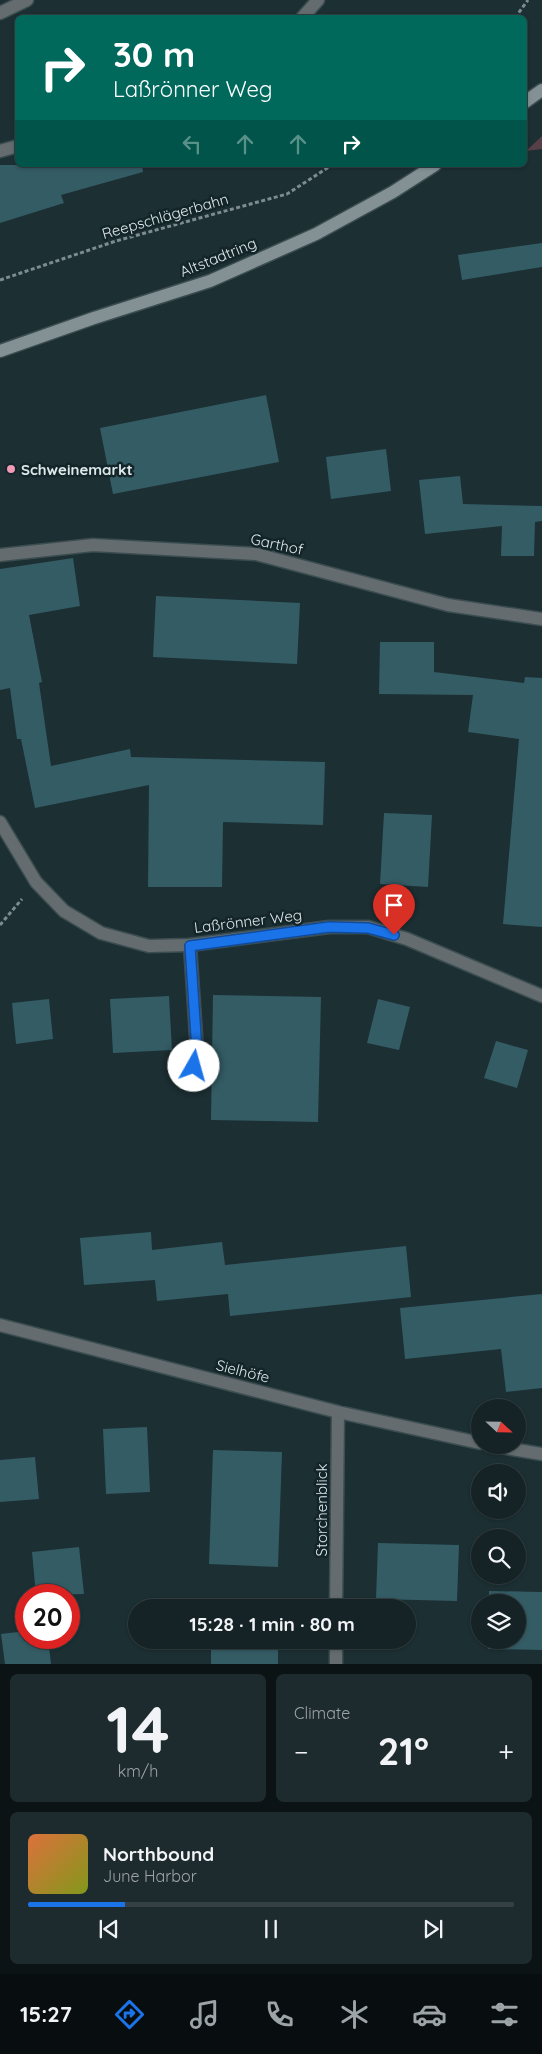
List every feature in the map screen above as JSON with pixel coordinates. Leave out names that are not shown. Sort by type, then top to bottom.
[{"type":"main road","points":[[527,101],[542,90]]},
{"type":"main road","name":"Altstadtring","points":[[0,351],[94,318],[210,281],[316,234],[393,192],[432,167]]},
{"type":"street","points":[[0,13],[26,0]]},
{"type":"street","points":[[305,15],[318,0]]},
{"type":"street","points":[[0,151],[15,147]]},
{"type":"street","name":"Garthof","points":[[0,555],[93,546],[256,554],[448,605],[542,619]]},
{"type":"street","name":"Laßrönner Weg","points":[[0,822],[36,882],[64,911],[101,933],[149,946],[190,946],[329,927],[368,928],[407,939],[542,996]]},
{"type":"street","points":[[183,1071],[194,1066],[197,1051],[190,946]]},
{"type":"street","name":"Sielhöfe","points":[[0,1325],[338,1412],[471,1441]]},
{"type":"street","name":"Storchenblick","points":[[336,1599],[338,1412]]},
{"type":"street","points":[[526,1451],[542,1454]]},
{"type":"street","points":[[336,1649],[336,1664]]},
{"type":"path","points":[[517,15],[528,0]]},
{"type":"path","name":"Reepschlägerbahn","points":[[0,280],[116,241],[287,194],[329,167]]},
{"type":"path","points":[[0,925],[36,882]]},
{"type":"shaded area","points":[[542,136],[542,149],[527,150]]},
{"type":"building","points":[[0,165],[15,165],[15,167],[142,167],[143,172],[61,195],[64,203],[0,223]]},
{"type":"building","points":[[542,243],[542,267],[462,280],[458,255]]},
{"type":"building","points":[[266,395],[279,462],[113,494],[100,428]]},
{"type":"building","points":[[386,449],[391,491],[331,499],[326,457]]},
{"type":"building","points":[[460,476],[463,504],[542,506],[542,521],[535,522],[534,556],[501,556],[502,526],[425,534],[419,480]]},
{"type":"building","points":[[73,558],[80,606],[29,615],[42,682],[39,683],[51,766],[130,749],[131,757],[325,762],[323,825],[223,822],[222,887],[148,887],[149,785],[35,808],[21,739],[17,739],[10,688],[0,690],[0,569]]},
{"type":"building","points":[[156,596],[300,603],[297,664],[153,657]]},
{"type":"building","points":[[380,642],[434,642],[434,672],[524,683],[525,677],[542,678],[542,927],[503,924],[519,739],[468,732],[473,695],[379,694]]},
{"type":"building","points":[[384,813],[432,815],[428,887],[380,884]]},
{"type":"building","points":[[213,995],[321,997],[318,1122],[211,1120]]},
{"type":"building","points":[[169,996],[172,1050],[113,1053],[110,999]]},
{"type":"building","points":[[49,999],[53,1039],[16,1044],[12,1003]]},
{"type":"building","points":[[378,999],[410,1007],[399,1050],[367,1043]]},
{"type":"building","points":[[496,1041],[528,1050],[517,1088],[484,1078]]},
{"type":"building","points":[[151,1232],[152,1250],[222,1242],[225,1265],[406,1246],[411,1297],[230,1316],[228,1294],[157,1301],[155,1280],[84,1285],[80,1238]]},
{"type":"building","points":[[542,1294],[542,1388],[506,1392],[501,1349],[405,1359],[400,1308]]},
{"type":"building","points":[[147,1427],[150,1492],[106,1494],[103,1429]]},
{"type":"building","points":[[213,1450],[282,1452],[278,1567],[209,1564]]},
{"type":"building","points":[[35,1457],[39,1499],[0,1502],[0,1460]]},
{"type":"building","points":[[378,1543],[459,1545],[457,1601],[376,1599]]},
{"type":"building","points":[[79,1547],[84,1594],[80,1594],[80,1584],[35,1584],[32,1552]]},
{"type":"building","points":[[489,1591],[542,1592],[542,1650],[488,1649],[526,1649],[526,1594],[489,1594]]},
{"type":"building","points":[[15,1632],[15,1649],[49,1649],[51,1664],[5,1664],[1,1634]]},
{"type":"building","points":[[211,1649],[278,1649],[278,1664],[211,1664]]},
{"type":"place","name":"Schweinemarkt","points":[[11,469]]},
{"type":"route","points":[[194,1066],[197,1051],[190,946],[329,927],[368,928],[394,935]]}]
